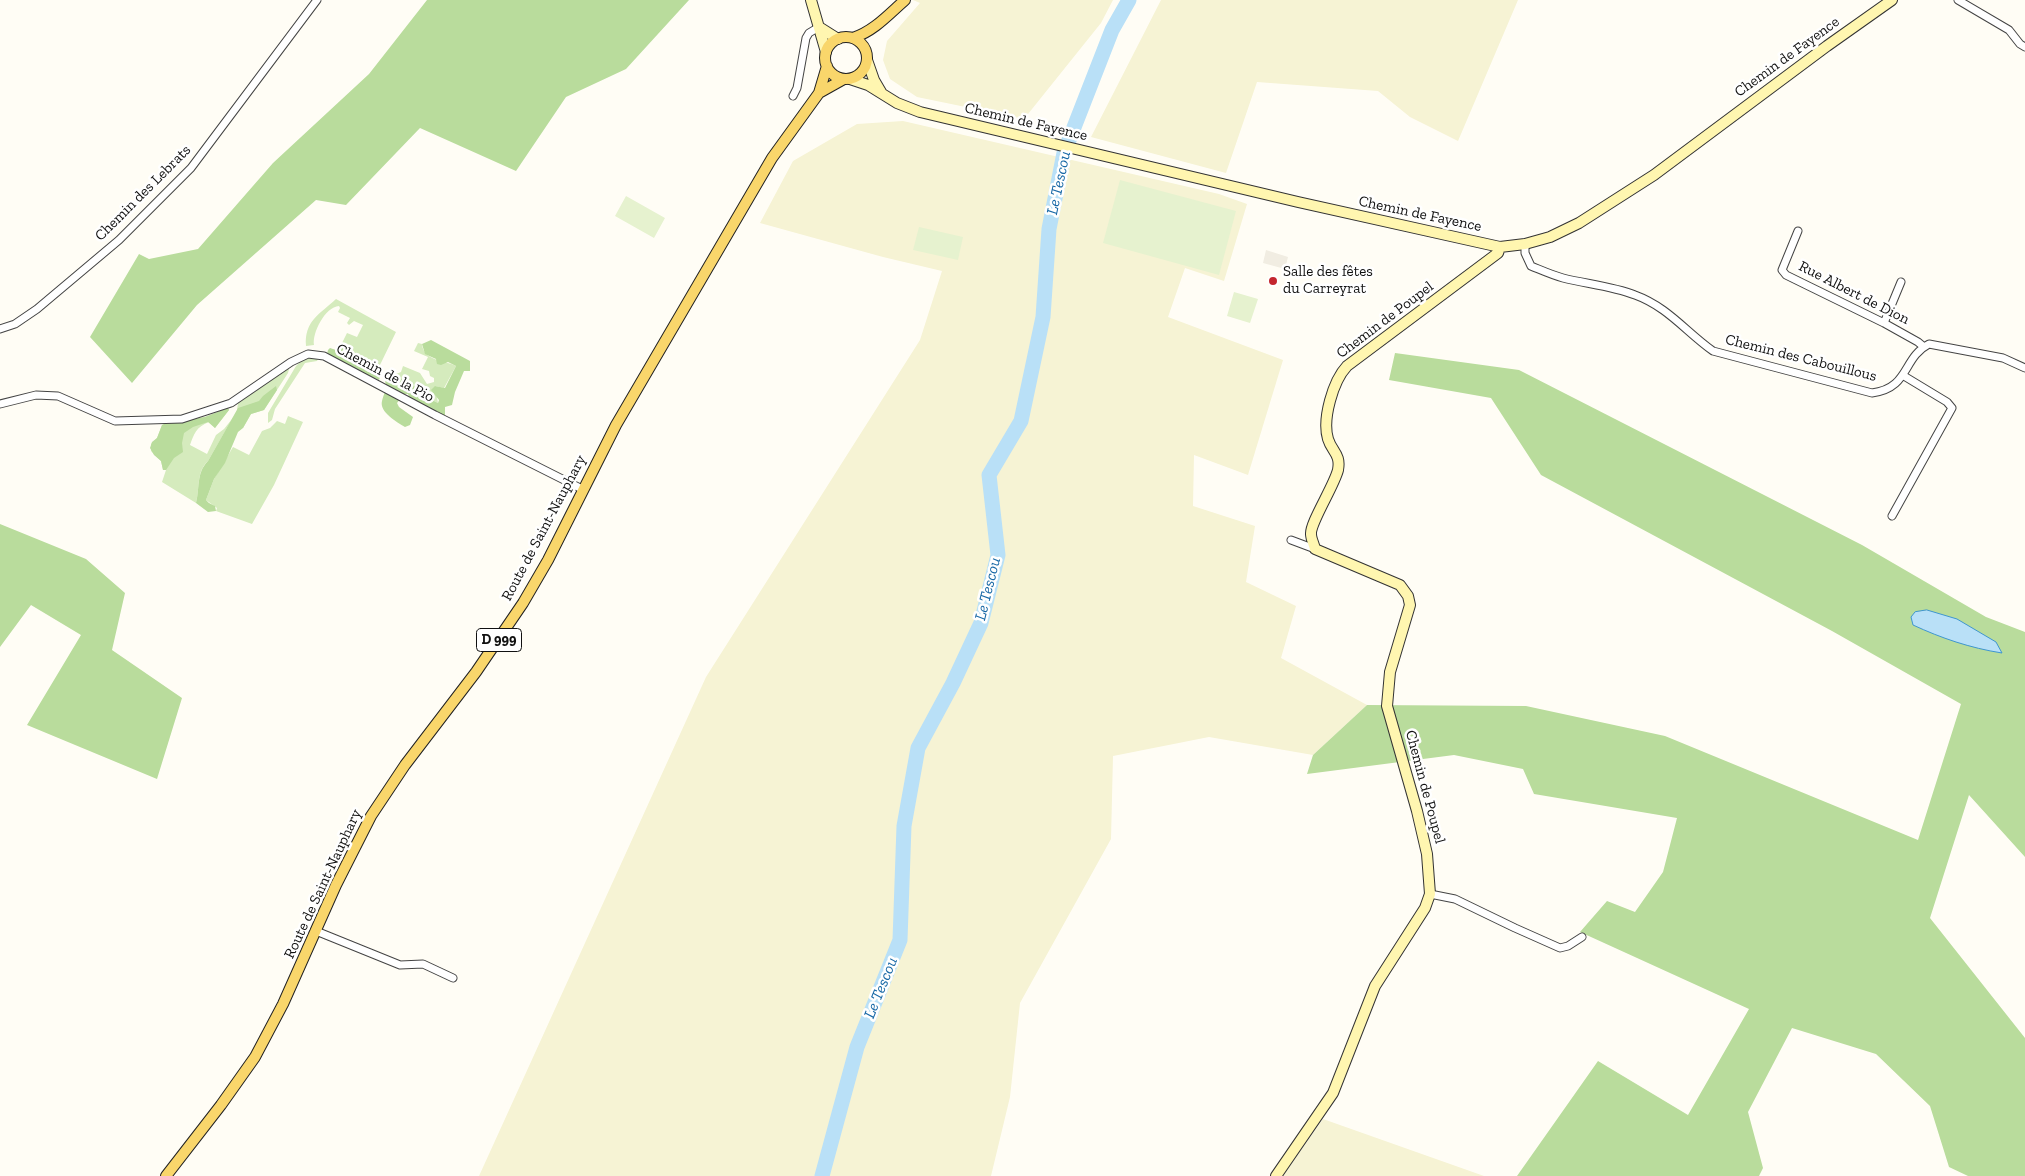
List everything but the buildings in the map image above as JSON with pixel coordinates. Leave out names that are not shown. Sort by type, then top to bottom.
[{"type":"main road","points":[[881,23],[872,38],[862,72],[847,79],[834,75],[827,66],[826,52],[831,44],[838,39],[853,38],[866,33],[881,23],[905,0]]},
{"type":"main road","points":[[853,38],[862,45],[867,59]]},
{"type":"main road","name":"Route de Saint-Nauphary","points":[[166,1176],[221,1105],[258,1052],[284,1004],[348,860],[375,809],[520,609],[548,560],[582,489],[616,425],[767,166],[789,132],[819,93],[827,66]]},
{"type":"main road","name":"Route de Saint-Nauphary","points":[[819,93],[847,79]]},
{"type":"street","name":"Chemin des Lebrats","points":[[0,329],[15,324],[37,309],[119,240],[191,168],[317,0]]},
{"type":"street","points":[[811,0],[826,52]]},
{"type":"street","name":"Chemin de Fayence","points":[[847,79],[868,85],[897,103],[920,112],[1290,200],[1500,247],[1525,244],[1550,237],[1579,223],[1654,175],[1826,46],[1892,0]]},
{"type":"street","points":[[1958,0],[2009,30],[2020,44],[2025,47]]},
{"type":"street","points":[[819,27],[838,39]]},
{"type":"street","points":[[793,96],[797,88],[806,38],[809,33],[819,27]]},
{"type":"street","points":[[867,59],[874,80],[881,92]]},
{"type":"street","name":"Rue Albert de Dion","points":[[1798,231],[1782,270],[1786,275],[1884,323],[1924,347]]},
{"type":"street","name":"Chemin des Cabouillous","points":[[1525,244],[1525,253],[1531,266],[1561,278],[1635,295],[1657,305],[1680,321],[1697,340],[1713,351],[1872,393],[1886,391],[1904,376],[1913,358],[1924,347]]},
{"type":"street","name":"Chemin de Poupel","points":[[1315,549],[1310,533],[1338,471],[1339,458],[1328,440],[1326,429],[1338,377],[1360,356],[1498,253],[1500,247]]},
{"type":"street","points":[[1884,323],[1901,282]]},
{"type":"street","points":[[1924,347],[1929,344],[2003,358],[2025,368]]},
{"type":"street","name":"Chemin de la Pio","points":[[0,404],[36,395],[58,396],[115,421],[182,419],[231,403],[291,362],[308,354],[324,356],[435,415],[582,489]]},
{"type":"street","points":[[1892,516],[1952,408],[1948,402],[1904,376]]},
{"type":"street","name":"Chemin de Poupel","points":[[1276,1176],[1333,1093],[1375,986],[1425,908],[1430,894],[1427,854],[1417,811],[1387,706],[1390,672],[1410,605],[1408,596],[1400,585],[1291,540]]},
{"type":"street","points":[[1430,894],[1455,899],[1560,948],[1568,946],[1582,937]]},
{"type":"street","points":[[316,931],[400,965],[424,964],[453,978]]},
{"type":"shaded area","points":[[913,0],[1113,0],[1101,23],[1024,119],[917,97],[890,79],[883,60],[887,41],[920,3]]},
{"type":"shaded area","points":[[1161,0],[1518,0],[1458,141],[1410,117],[1378,91],[1257,82],[1226,173],[1091,137]]},
{"type":"shaded area","points":[[903,121],[1219,194],[1247,204],[1224,281],[1185,268],[1168,317],[1283,360],[1248,475],[1194,455],[1193,506],[1255,526],[1246,582],[1296,606],[1281,658],[1367,705],[1313,755],[1209,737],[1113,756],[1111,839],[1020,1003],[1010,1097],[991,1176],[479,1176],[706,677],[920,340],[942,271],[883,257],[760,223],[793,161],[857,124]]},
{"type":"shaded area","points":[[1266,250],[1288,257],[1285,269],[1263,263]]},
{"type":"shaded area","points":[[1323,1119],[1484,1176],[1283,1176]]},
{"type":"green space","points":[[427,0],[689,0],[626,69],[566,97],[516,171],[420,128],[346,205],[316,200],[197,305],[132,383],[90,337],[139,254],[149,259],[198,249],[273,163],[369,74]]},
{"type":"green space","points":[[1120,180],[1236,211],[1219,275],[1103,243]]},
{"type":"green space","points":[[626,196],[665,218],[654,238],[615,216]]},
{"type":"green space","points":[[919,227],[963,237],[958,260],[913,250]]},
{"type":"green space","points":[[1234,292],[1258,299],[1250,323],[1227,316]]},
{"type":"green space","points":[[336,299],[396,332],[378,369],[360,363],[348,355],[343,356],[345,344],[342,343],[347,333],[357,337],[363,325],[354,321],[349,325],[347,323],[350,318],[338,312],[339,306],[334,307],[320,321],[315,334],[314,345],[306,346],[306,337],[310,324]]},
{"type":"green space","points":[[431,340],[470,361],[470,371],[464,371],[452,405],[445,407],[445,417],[416,409],[412,406],[408,394],[404,394],[397,403],[399,407],[413,417],[410,425],[405,427],[389,416],[383,409],[382,401],[386,389],[385,381],[400,378],[404,381],[411,381],[414,383],[414,391],[438,403],[439,400],[431,390],[435,386],[445,388],[456,366],[448,362],[441,365],[437,364],[436,359],[425,354],[422,344]]},
{"type":"green space","points":[[342,343],[346,347],[342,353],[344,357],[348,355],[375,368],[381,374],[379,380],[327,354],[330,348],[336,350],[337,345]]},
{"type":"green space","points":[[418,343],[422,344],[423,350],[430,357],[456,366],[444,388],[435,386],[438,403],[414,391],[414,383],[392,379],[401,372],[403,366],[420,373],[427,384],[434,382],[434,378],[430,376],[429,371],[422,369],[428,357],[414,351]]},
{"type":"green space","points":[[1395,353],[1519,370],[1862,545],[1986,617],[2025,632],[2025,857],[1969,795],[1930,918],[2025,1038],[2025,1176],[1968,1176],[1949,1167],[1930,1106],[1876,1054],[1792,1028],[1748,1112],[1763,1168],[1759,1176],[1517,1176],[1598,1061],[1688,1115],[1749,1009],[1580,932],[1607,901],[1635,912],[1663,872],[1677,818],[1534,794],[1523,769],[1454,755],[1307,774],[1313,755],[1367,705],[1526,706],[1665,736],[1918,840],[1961,704],[1832,631],[1541,475],[1491,398],[1389,380]]},
{"type":"green space","points":[[303,359],[318,359],[317,361],[305,363],[275,409],[272,420],[268,423],[268,413],[296,366]]},
{"type":"green space","points":[[286,368],[289,369],[288,373],[264,410],[251,414],[243,428],[237,410],[238,403]]},
{"type":"green space","points":[[276,386],[277,390],[264,410],[251,414],[243,428],[238,432],[225,463],[214,479],[206,500],[215,506],[216,511],[208,512],[196,503],[200,476],[204,466],[238,408],[259,401]]},
{"type":"green space","points":[[228,408],[229,410],[215,428],[209,422],[198,429],[190,445],[207,454],[216,435],[232,419],[204,465],[199,481],[196,503],[162,482],[166,470],[163,470],[161,461],[151,451],[151,444],[157,438],[162,425],[173,420],[183,421],[205,417]]},
{"type":"green space","points":[[228,408],[229,410],[215,428],[208,422],[193,427],[184,433],[183,452],[174,458],[166,470],[163,470],[161,461],[150,448],[152,442],[157,438],[162,425],[173,420],[183,421],[205,417]]},
{"type":"green space","points":[[288,416],[303,422],[274,485],[252,524],[216,511],[217,508],[206,500],[214,479],[233,447],[249,455],[262,431],[270,428],[277,421],[285,424]]},
{"type":"green space","points":[[0,524],[86,559],[125,593],[112,650],[182,698],[157,779],[27,725],[81,635],[31,605],[0,647]]},
{"type":"water","points":[[1927,610],[1957,619],[1996,642],[2002,653],[1956,642],[1913,625],[1911,617],[1915,612]]},
{"type":"waterway","name":"Le Tescou","points":[[822,1176],[857,1047],[900,940],[904,826],[918,748],[953,683],[981,623],[998,555],[989,475],[1021,421],[1043,317],[1049,229],[1064,153],[1112,30],[1129,0]]},
{"type":"place","name":"Salle des fêtes du Carreyrat","points":[[1273,281]]}]
